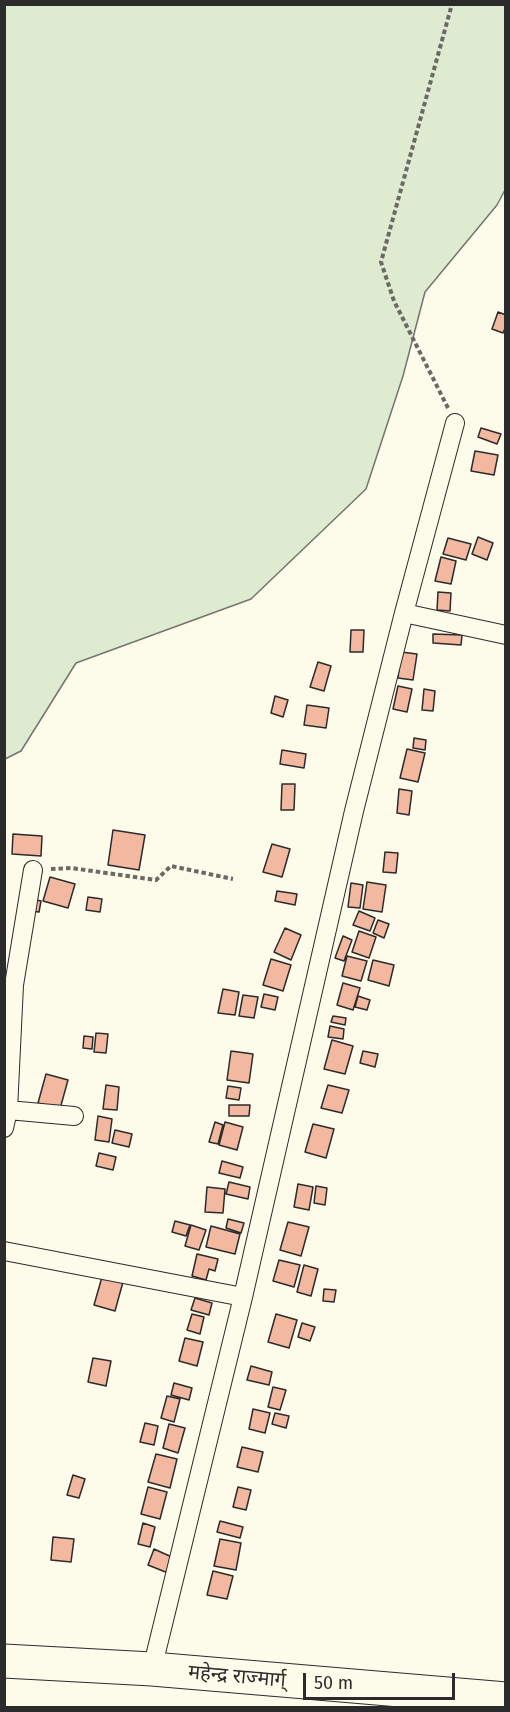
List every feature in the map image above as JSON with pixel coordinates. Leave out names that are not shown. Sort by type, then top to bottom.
[{"type":"highway","name":"महेन्द्र राज्मार्ग्","points":[[4,1661],[152,1670],[506,1699]]},
{"type":"street","points":[[152,1670],[243,1298],[354,812],[454,423]]},
{"type":"street","points":[[404,613],[506,635]]},
{"type":"street","points":[[33,870],[9,984],[6,1119],[74,1116]]},
{"type":"street","points":[[4,1251],[243,1298]]},
{"type":"path","points":[[452,4],[381,262],[394,302],[430,370],[454,423]]},
{"type":"path","points":[[33,870],[71,868],[156,880],[171,866],[233,879]]},
{"type":"green space","points":[[4,5],[506,5],[505,190],[497,205],[425,292],[403,376],[366,489],[251,599],[76,663],[21,751],[5,759]]},
{"type":"building","points":[[498,312],[506,315],[506,326],[503,333],[492,329]]},
{"type":"building","points":[[481,428],[501,434],[497,444],[478,437]]},
{"type":"building","points":[[475,451],[498,455],[494,475],[471,471]]},
{"type":"building","points":[[478,537],[493,543],[487,560],[472,554]]},
{"type":"building","points":[[448,538],[471,544],[466,560],[443,554]]},
{"type":"building","points":[[441,557],[456,561],[451,584],[435,581]]},
{"type":"building","points":[[438,592],[451,593],[450,611],[437,610]]},
{"type":"building","points":[[351,630],[364,630],[363,652],[350,652]]},
{"type":"building","points":[[433,634],[462,635],[461,645],[433,643]]},
{"type":"building","points":[[401,652],[417,654],[413,680],[398,678]]},
{"type":"building","points":[[318,662],[331,666],[324,691],[310,687]]},
{"type":"building","points":[[398,686],[412,689],[407,712],[393,709]]},
{"type":"building","points":[[424,689],[435,691],[433,711],[422,710]]},
{"type":"building","points":[[275,696],[288,700],[283,717],[271,713]]},
{"type":"building","points":[[307,705],[329,708],[326,728],[304,725]]},
{"type":"building","points":[[414,738],[426,740],[425,750],[413,748]]},
{"type":"building","points":[[407,749],[425,753],[418,782],[400,778]]},
{"type":"building","points":[[282,750],[306,754],[304,768],[280,764]]},
{"type":"building","points":[[282,784],[295,784],[294,810],[281,810]]},
{"type":"building","points":[[399,789],[412,791],[409,815],[397,813]]},
{"type":"building","points":[[113,830],[145,835],[139,870],[108,865]]},
{"type":"building","points":[[13,834],[42,836],[41,856],[12,854]]},
{"type":"building","points":[[272,844],[290,849],[282,877],[263,872]]},
{"type":"building","points":[[385,852],[398,853],[396,873],[383,872]]},
{"type":"building","points":[[50,877],[75,884],[68,908],[43,901]]},
{"type":"building","points":[[367,882],[386,885],[382,912],[363,909]]},
{"type":"building","points":[[351,883],[363,885],[360,908],[348,907]]},
{"type":"building","points":[[277,891],[297,894],[295,905],[275,901]]},
{"type":"building","points":[[88,897],[102,899],[100,912],[86,910]]},
{"type":"building","points":[[32,899],[41,901],[39,912],[31,911]]},
{"type":"building","points":[[359,911],[375,918],[370,931],[353,925]]},
{"type":"building","points":[[378,920],[389,924],[384,938],[373,933]]},
{"type":"building","points":[[285,928],[301,935],[291,960],[274,952]]},
{"type":"building","points":[[359,931],[376,937],[369,958],[352,952]]},
{"type":"building","points":[[343,936],[352,940],[344,961],[335,958]]},
{"type":"building","points":[[347,956],[367,961],[361,981],[342,976]]},
{"type":"building","points":[[271,959],[291,965],[283,991],[263,985]]},
{"type":"building","points":[[373,960],[394,965],[389,986],[368,980]]},
{"type":"building","points":[[343,983],[360,988],[353,1010],[337,1005]]},
{"type":"building","points":[[223,989],[239,992],[235,1015],[218,1013]]},
{"type":"building","points":[[264,994],[278,997],[275,1010],[261,1007]]},
{"type":"building","points":[[243,995],[258,997],[254,1018],[239,1016]]},
{"type":"building","points":[[358,996],[370,1000],[367,1010],[355,1007]]},
{"type":"building","points":[[333,1016],[346,1018],[345,1025],[331,1022]]},
{"type":"building","points":[[330,1026],[344,1029],[343,1039],[328,1037]]},
{"type":"building","points":[[96,1033],[108,1034],[106,1053],[94,1052]]},
{"type":"building","points":[[84,1036],[93,1037],[92,1049],[83,1048]]},
{"type":"building","points":[[332,1040],[353,1046],[345,1074],[324,1069]]},
{"type":"building","points":[[231,1051],[253,1054],[249,1083],[227,1080]]},
{"type":"building","points":[[363,1051],[378,1054],[375,1067],[360,1063]]},
{"type":"building","points":[[46,1074],[68,1080],[60,1109],[38,1103]]},
{"type":"building","points":[[106,1085],[119,1087],[117,1110],[103,1109]]},
{"type":"building","points":[[328,1085],[349,1090],[342,1113],[321,1108]]},
{"type":"building","points":[[228,1086],[241,1088],[239,1100],[226,1098]]},
{"type":"building","points":[[229,1105],[250,1105],[249,1116],[229,1116]]},
{"type":"building","points":[[98,1116],[112,1119],[109,1142],[95,1140]]},
{"type":"building","points":[[215,1122],[223,1125],[218,1144],[209,1142]]},
{"type":"building","points":[[225,1122],[243,1127],[237,1150],[219,1145]]},
{"type":"building","points":[[313,1124],[334,1129],[326,1158],[305,1152]]},
{"type":"building","points":[[115,1130],[132,1134],[129,1147],[112,1143]]},
{"type":"building","points":[[99,1153],[116,1157],[113,1170],[96,1166]]},
{"type":"building","points":[[222,1161],[243,1167],[240,1178],[219,1173]]},
{"type":"building","points":[[229,1182],[250,1187],[248,1199],[226,1194]]},
{"type":"building","points":[[298,1184],[313,1187],[309,1210],[294,1207]]},
{"type":"building","points":[[316,1186],[327,1188],[325,1205],[314,1203]]},
{"type":"building","points":[[207,1187],[225,1189],[223,1213],[205,1212]]},
{"type":"building","points":[[228,1219],[244,1223],[241,1233],[226,1228]]},
{"type":"building","points":[[175,1221],[190,1225],[186,1236],[172,1232]]},
{"type":"building","points":[[288,1222],[309,1227],[301,1256],[280,1250]]},
{"type":"building","points":[[191,1225],[206,1230],[199,1250],[185,1246]]},
{"type":"building","points":[[211,1226],[240,1234],[235,1254],[206,1247]]},
{"type":"building","points":[[197,1254],[218,1259],[215,1271],[209,1269],[206,1280],[192,1276]]},
{"type":"building","points":[[279,1260],[300,1265],[294,1287],[273,1281]]},
{"type":"building","points":[[304,1265],[318,1269],[311,1296],[297,1292]]},
{"type":"building","points":[[102,1277],[123,1282],[115,1311],[94,1305]]},
{"type":"building","points":[[324,1289],[336,1290],[334,1302],[323,1301]]},
{"type":"building","points":[[195,1298],[212,1303],[209,1315],[191,1310]]},
{"type":"building","points":[[192,1314],[204,1317],[200,1334],[187,1330]]},
{"type":"building","points":[[276,1314],[297,1320],[289,1348],[268,1342]]},
{"type":"building","points":[[302,1323],[315,1327],[310,1341],[298,1337]]},
{"type":"building","points":[[185,1338],[203,1342],[197,1366],[179,1361]]},
{"type":"building","points":[[93,1358],[111,1361],[106,1386],[88,1382]]},
{"type":"building","points":[[251,1366],[272,1372],[269,1385],[247,1380]]},
{"type":"building","points":[[174,1383],[192,1388],[189,1400],[171,1395]]},
{"type":"building","points":[[273,1387],[286,1390],[280,1410],[268,1407]]},
{"type":"building","points":[[167,1396],[180,1399],[174,1422],[161,1418]]},
{"type":"building","points":[[253,1409],[270,1413],[265,1433],[249,1429]]},
{"type":"building","points":[[275,1413],[289,1416],[286,1428],[272,1424]]},
{"type":"building","points":[[145,1423],[158,1426],[154,1445],[140,1442]]},
{"type":"building","points":[[169,1424],[185,1428],[178,1453],[163,1448]]},
{"type":"building","points":[[242,1447],[263,1452],[258,1472],[237,1467]]},
{"type":"building","points":[[156,1454],[177,1459],[170,1488],[148,1482]]},
{"type":"building","points":[[73,1475],[85,1479],[79,1498],[67,1495]]},
{"type":"building","points":[[148,1487],[167,1492],[160,1519],[141,1514]]},
{"type":"building","points":[[238,1487],[251,1490],[246,1510],[233,1507]]},
{"type":"building","points":[[220,1521],[243,1527],[240,1538],[217,1532]]},
{"type":"building","points":[[143,1523],[155,1527],[150,1547],[138,1544]]},
{"type":"building","points":[[53,1537],[74,1539],[71,1562],[51,1560]]},
{"type":"building","points":[[220,1539],[241,1543],[236,1570],[214,1566]]},
{"type":"building","points":[[154,1549],[174,1558],[168,1573],[148,1565]]},
{"type":"building","points":[[213,1571],[233,1576],[227,1599],[207,1595]]}]
